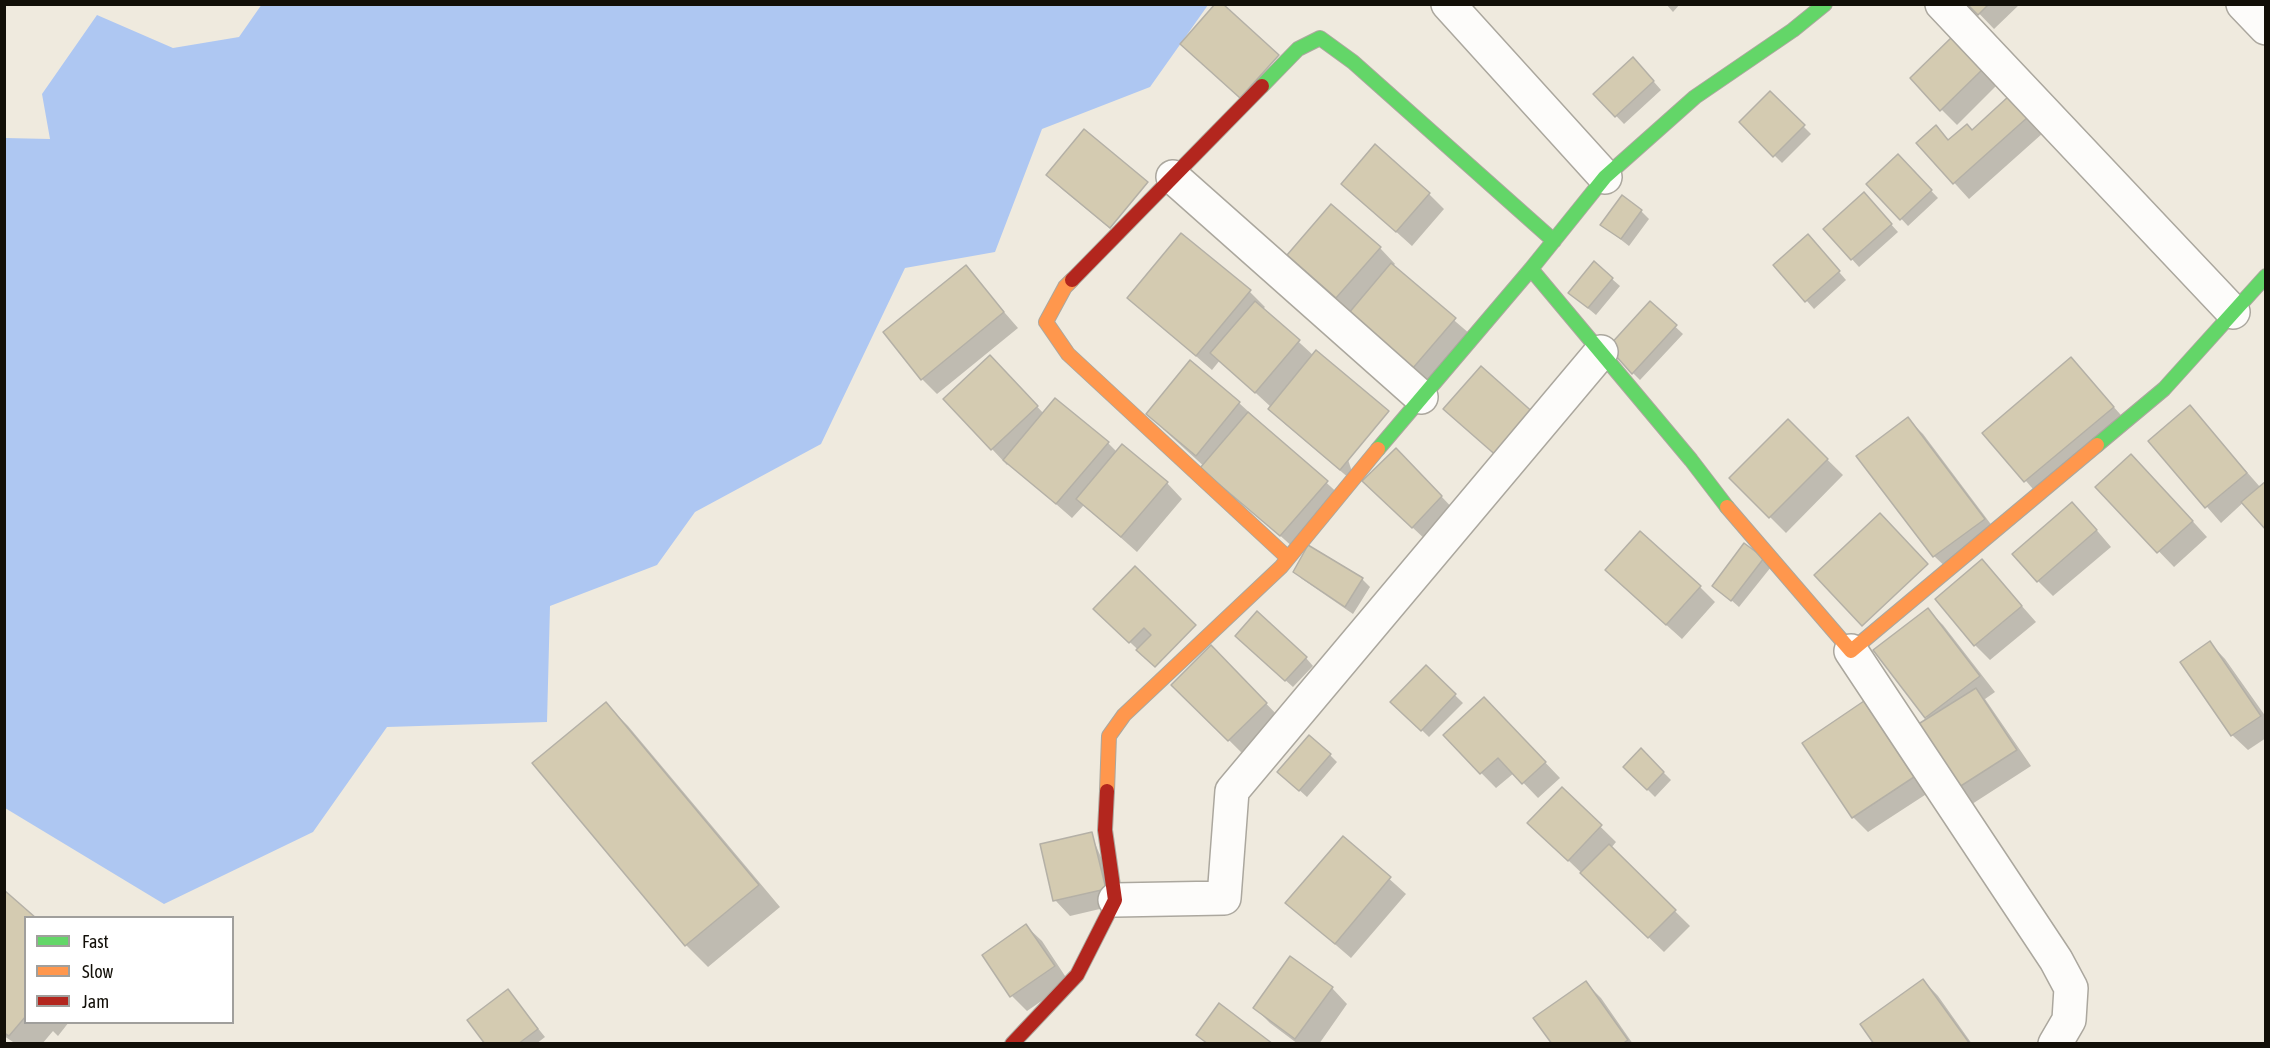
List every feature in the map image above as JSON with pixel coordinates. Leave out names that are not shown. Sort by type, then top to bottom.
[{"type":"street","points":[[1448,4],[1605,177]]},
{"type":"street","points":[[1012,1044],[1077,975],[1115,900],[1105,831],[1109,736],[1124,715],[1281,567],[1421,397],[1531,269],[1605,177],[1695,97],[1793,30],[1825,4]]},
{"type":"street","points":[[1942,4],[2234,312]]},
{"type":"street","points":[[2243,4],[2265,28]]},
{"type":"street","points":[[1288,558],[1068,354],[1046,322],[1065,287],[1298,49],[1320,38],[1353,62],[1554,241]]},
{"type":"street","points":[[1173,177],[1421,397]]},
{"type":"street","points":[[1531,269],[1728,507],[1851,651],[2056,960],[2071,988],[2069,1020],[2055,1044]]},
{"type":"street","points":[[1851,651],[2164,389],[2265,276]]},
{"type":"street","points":[[1115,900],[1224,898],[1232,791],[1600,352]]},
{"type":"water","points":[[262,4],[1208,5],[1150,87],[1042,129],[995,252],[905,268],[821,444],[695,512],[657,565],[550,606],[547,722],[387,727],[313,832],[164,904],[5,808],[5,138],[50,139],[42,94],[97,15],[173,48],[239,37]]},
{"type":"building","points":[[1215,4],[1223,4],[1279,55],[1240,98],[1180,44]]},
{"type":"building","points":[[1967,4],[1989,4],[1978,15]]},
{"type":"building","points":[[1956,33],[1987,65],[1940,111],[1910,78]]},
{"type":"building","points":[[1633,57],[1654,81],[1615,117],[1593,94]]},
{"type":"building","points":[[1770,91],[1805,125],[1773,157],[1739,122]]},
{"type":"building","points":[[2009,96],[2028,117],[1953,184],[1916,143],[1936,125],[1948,140],[1967,124],[1972,130]]},
{"type":"building","points":[[1084,129],[1148,182],[1110,228],[1046,175]]},
{"type":"building","points":[[1375,144],[1430,193],[1396,232],[1341,184]]},
{"type":"building","points":[[1898,154],[1932,190],[1900,220],[1866,184]]},
{"type":"building","points":[[1864,192],[1892,224],[1851,260],[1823,229]]},
{"type":"building","points":[[1622,195],[1642,210],[1621,239],[1600,225]]},
{"type":"building","points":[[1331,204],[1381,247],[1336,298],[1287,255]]},
{"type":"building","points":[[1181,233],[1251,290],[1196,356],[1127,298]]},
{"type":"building","points":[[1808,234],[1840,271],[1805,302],[1773,265]]},
{"type":"building","points":[[1594,261],[1613,278],[1588,308],[1568,293]]},
{"type":"building","points":[[1391,263],[1456,318],[1413,368],[1348,314]]},
{"type":"building","points":[[966,265],[1004,312],[921,380],[883,332]]},
{"type":"building","points":[[1255,301],[1300,340],[1255,393],[1210,353]]},
{"type":"building","points":[[1650,301],[1677,325],[1632,374],[1608,347]]},
{"type":"building","points":[[1316,350],[1389,411],[1340,470],[1268,409]]},
{"type":"building","points":[[990,355],[1038,406],[991,450],[943,399]]},
{"type":"building","points":[[2071,357],[2114,407],[2024,482],[1982,433]]},
{"type":"building","points":[[1190,360],[1240,402],[1196,456],[1146,414]]},
{"type":"building","points":[[1481,366],[1536,415],[1499,458],[1443,409]]},
{"type":"building","points":[[1055,398],[1109,442],[1056,504],[1003,460]]},
{"type":"building","points":[[2190,405],[2247,473],[2205,508],[2148,441]]},
{"type":"building","points":[[1248,412],[1328,481],[1280,536],[1200,468]]},
{"type":"building","points":[[1908,417],[1985,519],[1933,557],[1856,456]]},
{"type":"building","points":[[1788,419],[1828,459],[1769,518],[1729,478]]},
{"type":"building","points":[[1122,444],[1168,482],[1121,537],[1076,499]]},
{"type":"building","points":[[1396,448],[1442,496],[1412,528],[1362,481]]},
{"type":"building","points":[[2131,454],[2193,521],[2157,553],[2095,487]]},
{"type":"building","points":[[2266,481],[2266,530],[2241,502]]},
{"type":"building","points":[[2072,502],[2097,530],[2037,582],[2012,554]]},
{"type":"building","points":[[1880,513],[1928,564],[1862,626],[1814,575]]},
{"type":"building","points":[[1640,531],[1701,586],[1666,625],[1605,570]]},
{"type":"building","points":[[1744,543],[1764,558],[1731,601],[1712,586]]},
{"type":"building","points":[[1308,545],[1363,578],[1345,607],[1293,572]]},
{"type":"building","points":[[1982,559],[2022,606],[1974,646],[1935,599]]},
{"type":"building","points":[[1135,566],[1196,625],[1155,667],[1136,650],[1151,635],[1144,628],[1129,643],[1093,609]]},
{"type":"building","points":[[1928,608],[1980,676],[1925,718],[1873,650]]},
{"type":"building","points":[[1257,611],[1307,657],[1285,681],[1235,636]]},
{"type":"building","points":[[2210,641],[2261,716],[2231,736],[2180,662]]},
{"type":"building","points":[[1211,645],[1267,703],[1228,741],[1171,685]]},
{"type":"building","points":[[1426,665],[1456,694],[1421,731],[1390,702]]},
{"type":"building","points":[[1976,688],[2017,750],[1953,791],[1912,728]]},
{"type":"building","points":[[1484,697],[1546,762],[1522,784],[1498,758],[1480,774],[1443,735]]},
{"type":"building","points":[[1864,701],[1914,777],[1852,818],[1802,743]]},
{"type":"building","points":[[606,702],[759,885],[685,946],[532,763]]},
{"type":"building","points":[[1309,735],[1331,754],[1299,791],[1277,772]]},
{"type":"building","points":[[1641,748],[1664,772],[1647,790],[1623,767]]},
{"type":"building","points":[[1562,787],[1602,825],[1568,861],[1527,823]]},
{"type":"building","points":[[1092,832],[1106,889],[1053,901],[1040,844]]},
{"type":"building","points":[[1343,836],[1391,877],[1335,944],[1285,903]]},
{"type":"building","points":[[1609,844],[1676,910],[1648,938],[1580,873]]},
{"type":"building","points":[[4,890],[34,916],[24,916],[24,1018],[9,1036],[4,1033]]},
{"type":"building","points":[[1026,924],[1055,966],[1010,997],[982,955]]},
{"type":"building","points":[[1290,956],[1333,987],[1295,1039],[1253,1008]]},
{"type":"building","points":[[1923,979],[1970,1044],[1874,1044],[1860,1024]]},
{"type":"building","points":[[1586,981],[1628,1040],[1622,1044],[1552,1044],[1533,1018]]},
{"type":"building","points":[[508,989],[538,1029],[518,1044],[485,1044],[467,1020]]},
{"type":"building","points":[[1219,1003],[1273,1044],[1208,1044],[1196,1035]]},
{"type":"traffic: fast","points":[[1378,449],[1531,269],[1605,177],[1695,97],[1793,30],[1825,4]]},
{"type":"traffic: fast","points":[[1262,86],[1298,49],[1320,38],[1353,62],[1554,241]]},
{"type":"traffic: fast","points":[[1531,269],[1691,460],[1727,507]]},
{"type":"traffic: fast","points":[[2097,445],[2164,389],[2266,276]]},
{"type":"traffic: slow","points":[[1072,280],[1065,287],[1046,322],[1068,354],[1288,558]]},
{"type":"traffic: slow","points":[[1727,507],[1851,651],[2097,445]]},
{"type":"traffic: slow","points":[[1107,791],[1109,736],[1124,715],[1281,567],[1378,449]]},
{"type":"traffic: jam","points":[[1072,280],[1262,86]]},
{"type":"traffic: jam","points":[[1012,1044],[1077,975],[1115,900],[1105,830],[1107,791]]}]
